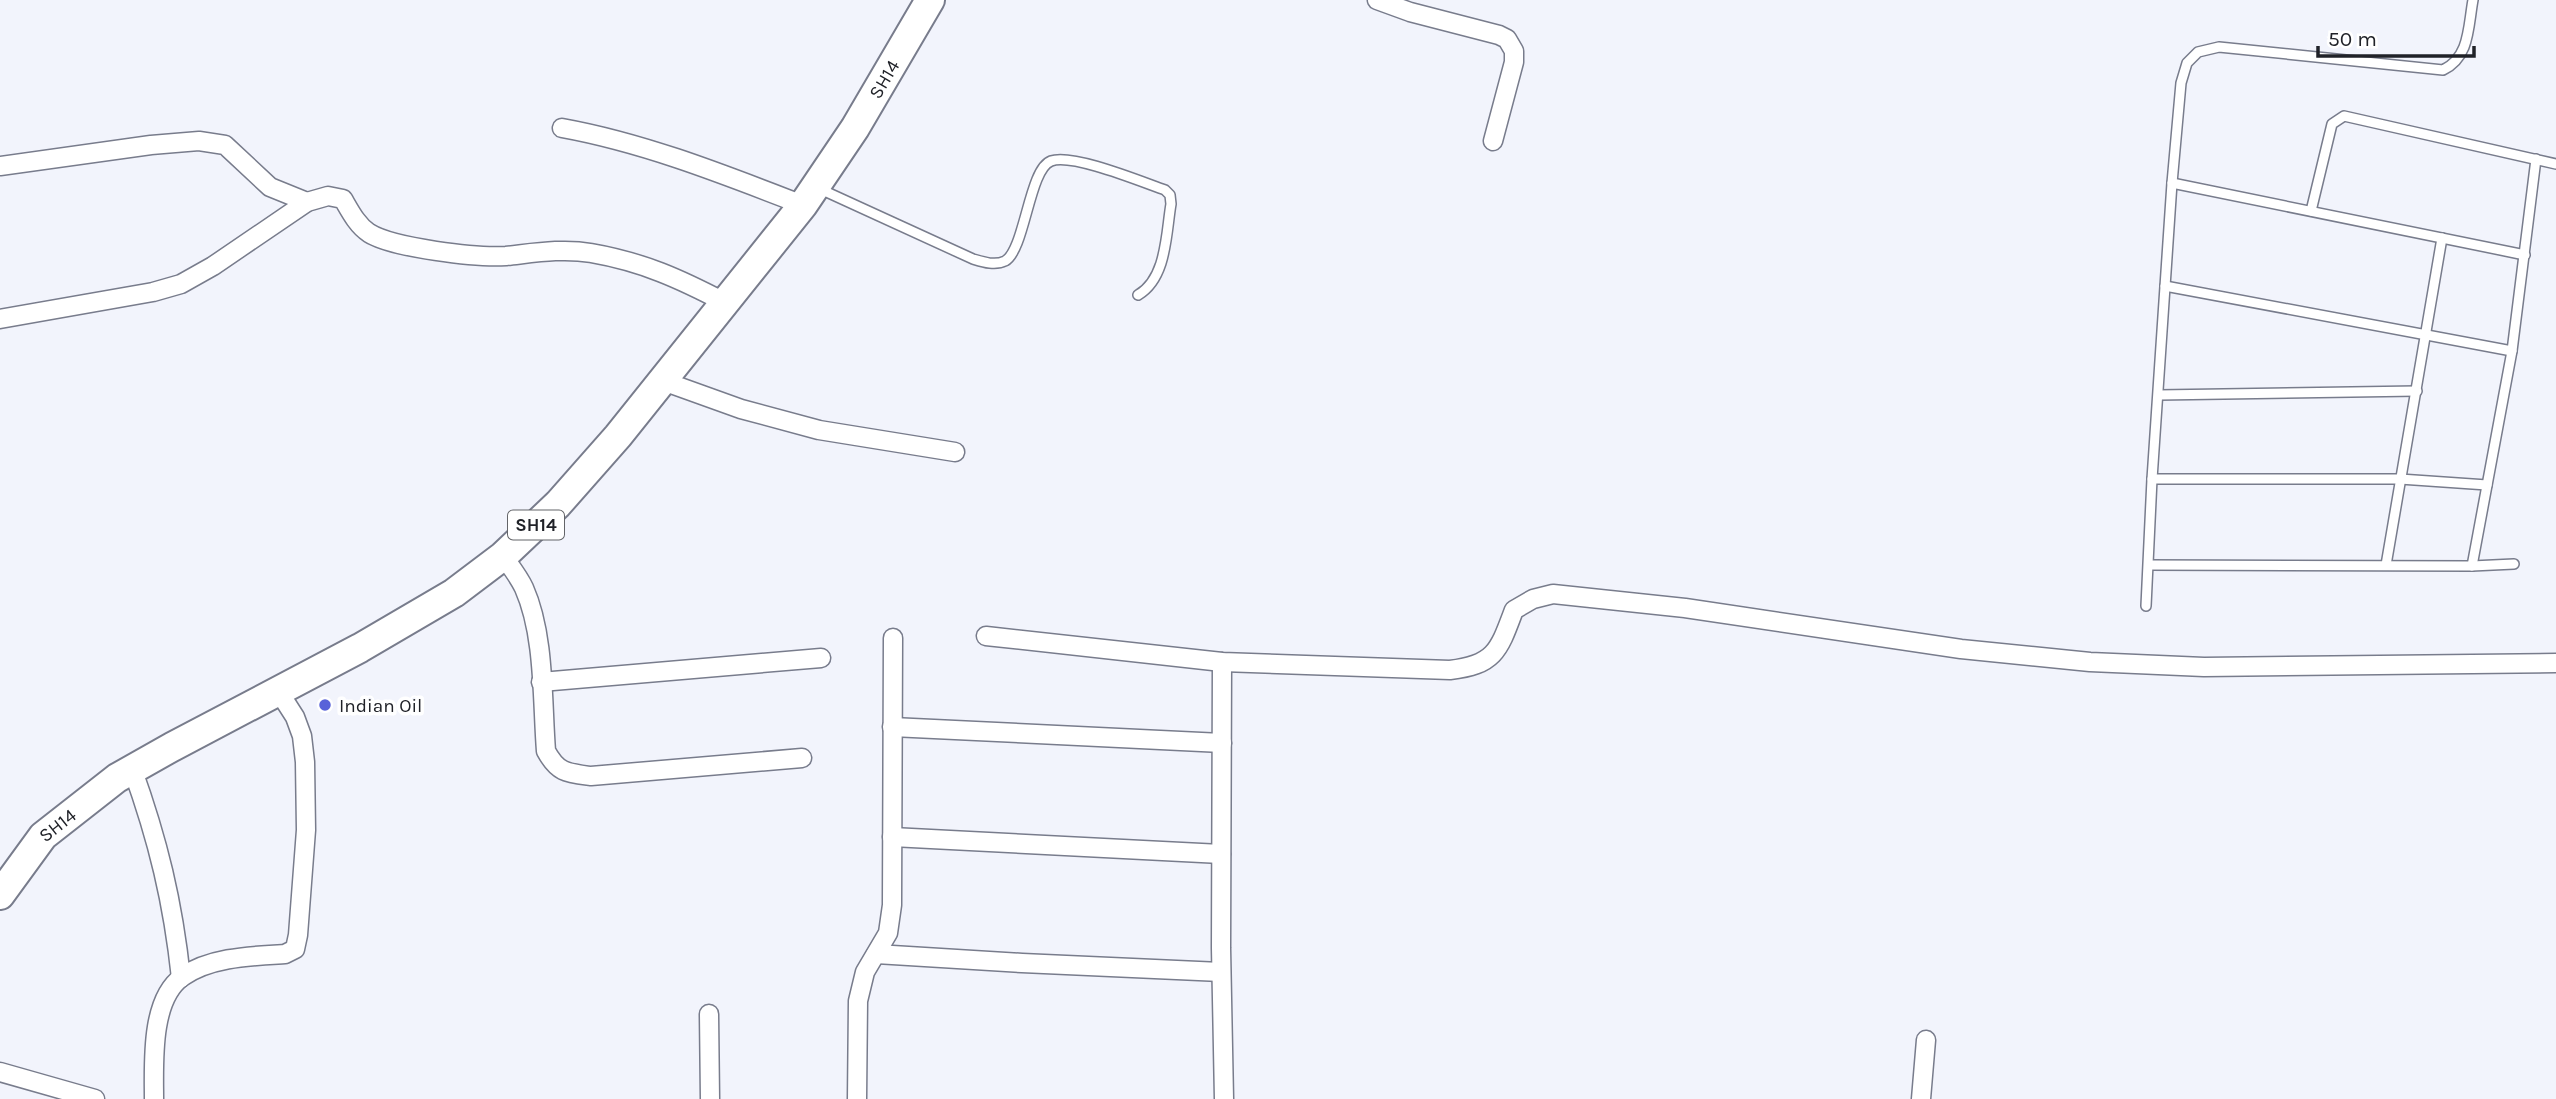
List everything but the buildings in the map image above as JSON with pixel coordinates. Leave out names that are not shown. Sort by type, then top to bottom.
[{"type":"main road","name":"SH14","points":[[0,895],[43,836],[132,768],[360,648],[454,593],[503,556],[558,504],[663,381],[809,196],[855,128],[930,0]]},
{"type":"street","points":[[1377,0],[1410,12],[1486,30],[1507,39],[1514,51],[1514,62],[1493,141]]},
{"type":"street","points":[[562,128],[589,133],[809,196]]},
{"type":"street","points":[[0,166],[199,141],[225,145],[270,187],[307,202]]},
{"type":"street","points":[[0,319],[153,292],[181,284],[307,202],[328,195],[343,200],[353,217],[369,233],[389,240],[448,253],[478,256],[504,256],[536,251],[589,253],[649,266],[726,303]]},
{"type":"street","points":[[663,381],[741,409],[819,430],[955,452]]},
{"type":"street","points":[[503,556],[523,586],[531,605],[537,638],[546,751],[553,764],[566,773],[591,776],[802,758]]},
{"type":"street","points":[[986,636],[1222,662],[1450,670],[1476,667],[1492,657],[1514,610],[1533,599],[1553,594],[1685,608],[1961,649],[2090,662],[2204,667],[2556,663]]},
{"type":"street","points":[[857,1099],[858,1000],[864,972],[888,933],[892,905],[893,638]]},
{"type":"street","points":[[541,682],[821,658]]},
{"type":"street","points":[[1222,662],[1224,1099]]},
{"type":"street","points":[[154,1099],[158,1017],[170,991],[181,978],[211,963],[285,954],[295,949],[306,830],[305,762],[302,736],[295,717],[279,692]]},
{"type":"street","points":[[892,726],[1222,743]]},
{"type":"street","points":[[132,768],[166,874],[181,978]]},
{"type":"street","points":[[892,837],[1221,854]]},
{"type":"street","points":[[876,954],[1222,972]]},
{"type":"street","points":[[709,1014],[710,1099]]},
{"type":"street","points":[[1921,1099],[1926,1040]]},
{"type":"street","points":[[0,1072],[95,1099]]},
{"type":"lane","points":[[2147,606],[2152,479],[2172,183],[2181,83],[2187,63],[2198,52],[2219,47],[2443,70],[2455,64],[2463,53],[2473,0]]},
{"type":"lane","points":[[2311,211],[2332,124],[2344,116],[2556,164]]},
{"type":"lane","points":[[2472,566],[2512,351],[2536,159]]},
{"type":"lane","points":[[809,196],[973,259],[990,263],[1002,262],[1011,257],[1042,167],[1049,161],[1073,160],[1165,190],[1170,195],[1171,204],[1161,264],[1147,290],[1138,295]]},
{"type":"lane","points":[[2172,183],[2525,255]]},
{"type":"lane","points":[[2386,565],[2442,238]]},
{"type":"lane","points":[[2165,286],[2512,351]]},
{"type":"lane","points":[[2159,395],[2417,391]]},
{"type":"lane","points":[[2152,479],[2400,479],[2487,485]]},
{"type":"lane","points":[[2149,565],[2514,564]]},
{"type":"place","name":"Indian Oil","points":[[325,705]]}]
